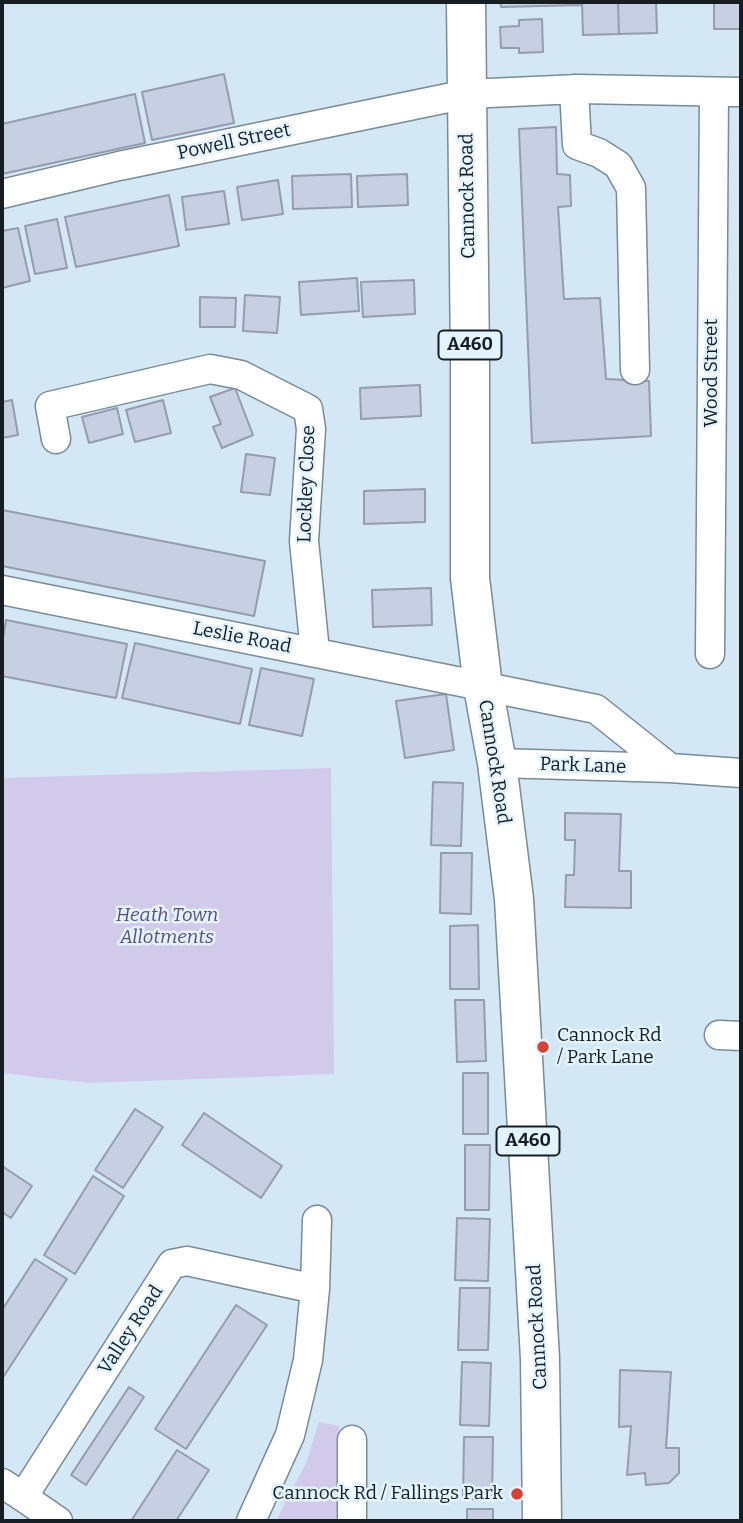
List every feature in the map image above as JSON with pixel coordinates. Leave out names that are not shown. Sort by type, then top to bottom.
[{"type":"highway","name":"Cannock Road","points":[[466,2],[470,578],[483,687],[497,763],[515,913],[541,1359],[542,1521]]},
{"type":"street","name":"Powell Street","points":[[2,194],[119,166],[467,94],[574,89],[728,92]]},
{"type":"street","points":[[574,89],[577,145],[599,153],[618,165],[631,188],[635,370]]},
{"type":"street","name":"Wood Street","points":[[710,654],[728,92]]},
{"type":"street","name":"Lockley Close","points":[[56,439],[50,406],[210,369],[241,375],[308,409],[311,429],[304,541],[314,652]]},
{"type":"street","name":"Leslie Road","points":[[2,590],[483,687]]},
{"type":"street","name":"Park Lane","points":[[483,687],[596,709],[670,768]]},
{"type":"street","name":"Park Lane","points":[[497,763],[741,773]]},
{"type":"street","points":[[251,1521],[290,1435],[308,1360],[315,1289],[317,1220]]},
{"type":"street","name":"Valley Road","points":[[12,1490],[172,1264],[187,1261],[315,1289]]},
{"type":"street","points":[[352,1440],[352,1521]]},
{"type":"street","points":[[12,1490],[58,1521]]},
{"type":"green space","name":"Heath Town Allotments","points":[[331,768],[334,1074],[89,1083],[2,1073],[2,778]]},
{"type":"green space","points":[[319,1422],[339,1426],[336,1521],[276,1521],[306,1463]]},
{"type":"building","points":[[500,2],[582,2],[582,5],[501,7]]},
{"type":"building","points":[[582,2],[618,2],[619,34],[583,35]]},
{"type":"building","points":[[618,2],[656,2],[657,33],[619,34]]},
{"type":"building","points":[[714,2],[741,2],[741,29],[714,29]]},
{"type":"building","points":[[542,19],[543,52],[519,53],[519,48],[501,48],[500,27],[519,26],[519,20]]},
{"type":"building","points":[[224,74],[234,123],[152,140],[142,92]]},
{"type":"building","points":[[135,94],[145,143],[2,174],[2,124]]},
{"type":"building","points":[[556,127],[557,174],[570,175],[571,206],[558,207],[564,299],[600,298],[606,379],[649,381],[651,436],[532,443],[519,129]]},
{"type":"building","points":[[351,174],[352,207],[293,209],[292,176]]},
{"type":"building","points":[[407,174],[408,205],[358,207],[357,176]]},
{"type":"building","points":[[278,180],[283,214],[242,220],[237,187]]},
{"type":"building","points":[[224,191],[229,224],[186,230],[182,197]]},
{"type":"building","points":[[169,195],[179,246],[76,267],[65,217]]},
{"type":"building","points":[[57,219],[67,268],[35,274],[25,226]]},
{"type":"building","points":[[18,228],[30,281],[2,288],[2,231]]},
{"type":"building","points":[[357,278],[359,311],[301,315],[299,282]]},
{"type":"building","points":[[414,280],[415,314],[363,317],[361,282]]},
{"type":"building","points":[[245,295],[280,297],[277,333],[243,331]]},
{"type":"building","points":[[200,297],[236,298],[235,327],[200,327]]},
{"type":"building","points":[[420,385],[421,416],[361,419],[360,388]]},
{"type":"building","points":[[235,388],[253,435],[222,448],[213,427],[221,424],[210,397]]},
{"type":"building","points":[[12,400],[18,435],[2,438],[2,402]]},
{"type":"building","points":[[163,400],[171,433],[135,442],[126,410]]},
{"type":"building","points":[[117,408],[123,434],[89,443],[82,417]]},
{"type":"building","points":[[246,454],[275,458],[270,495],[241,492]]},
{"type":"building","points":[[425,489],[425,522],[364,524],[364,491]]},
{"type":"building","points":[[2,510],[265,561],[254,616],[2,566]]},
{"type":"building","points":[[431,588],[432,625],[373,627],[372,590]]},
{"type":"building","points":[[6,620],[127,644],[116,698],[2,676],[2,644]]},
{"type":"building","points":[[135,643],[252,669],[240,724],[122,698]]},
{"type":"building","points":[[261,668],[314,679],[302,736],[249,725]]},
{"type":"building","points":[[446,694],[454,750],[405,758],[396,701]]},
{"type":"building","points":[[433,782],[463,783],[461,846],[431,845]]},
{"type":"building","points":[[565,813],[621,814],[619,871],[631,871],[631,908],[565,907],[566,875],[574,875],[575,840],[565,840]]},
{"type":"building","points":[[441,853],[472,853],[471,914],[440,913]]},
{"type":"building","points":[[478,925],[479,989],[450,989],[450,926]]},
{"type":"building","points":[[455,1000],[484,1000],[486,1061],[457,1062]]},
{"type":"building","points":[[463,1073],[488,1073],[488,1134],[463,1134]]},
{"type":"building","points":[[135,1109],[163,1127],[123,1188],[95,1170]]},
{"type":"building","points":[[204,1113],[282,1166],[261,1198],[182,1145]]},
{"type":"building","points":[[465,1145],[490,1145],[489,1210],[465,1210]]},
{"type":"building","points":[[2,1166],[32,1186],[11,1218],[2,1212]]},
{"type":"building","points":[[93,1176],[124,1196],[75,1274],[44,1255]]},
{"type":"building","points":[[457,1218],[490,1219],[488,1281],[455,1280]]},
{"type":"building","points":[[35,1259],[67,1279],[2,1379],[2,1310]]},
{"type":"building","points":[[460,1288],[490,1288],[488,1350],[458,1350]]},
{"type":"building","points":[[236,1305],[267,1325],[186,1449],[155,1429]]},
{"type":"building","points":[[462,1362],[491,1363],[489,1426],[460,1425]]},
{"type":"building","points":[[620,1370],[671,1372],[666,1448],[679,1448],[679,1473],[669,1483],[646,1485],[645,1473],[627,1475],[631,1426],[619,1427]]},
{"type":"building","points":[[129,1387],[144,1397],[86,1485],[71,1475]]},
{"type":"building","points":[[464,1437],[493,1437],[492,1499],[463,1499]]},
{"type":"building","points":[[177,1450],[209,1470],[176,1521],[131,1521]]},
{"type":"building","points":[[467,1509],[493,1509],[493,1521],[467,1521]]},
{"type":"place","name":"Cannock Rd / Park Lane","points":[[543,1047]]},
{"type":"place","name":"Cannock Rd / Fallings Park","points":[[517,1494]]}]
